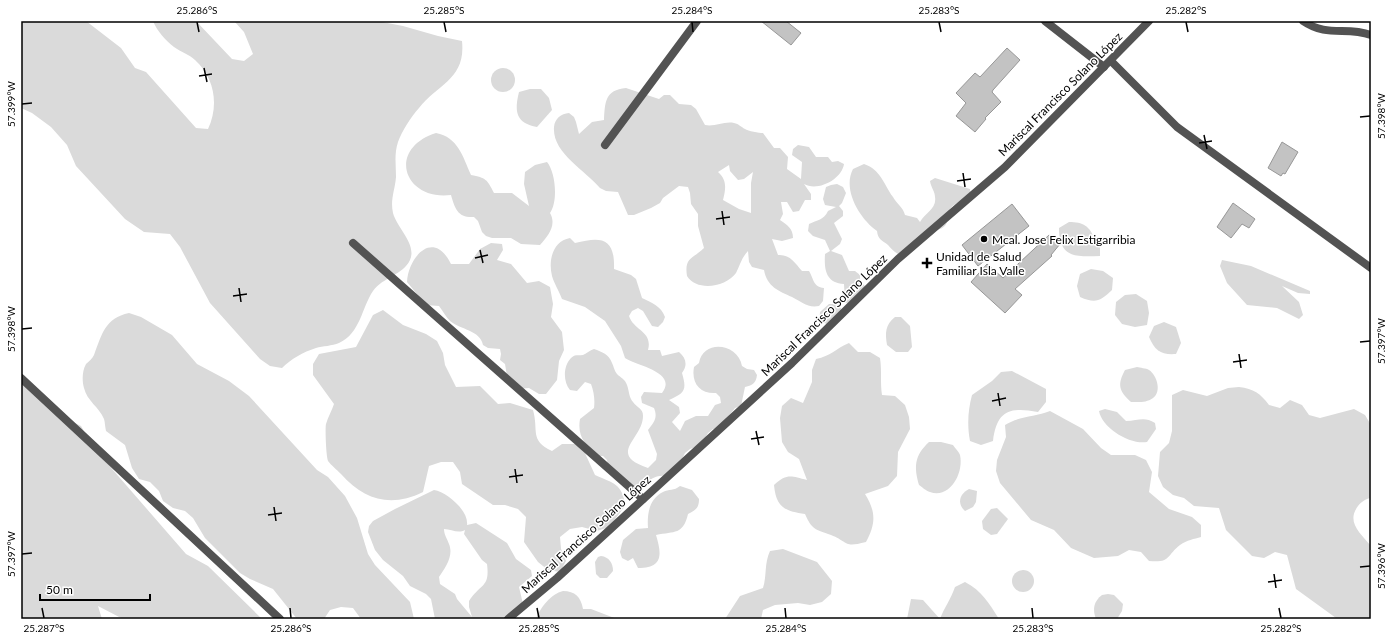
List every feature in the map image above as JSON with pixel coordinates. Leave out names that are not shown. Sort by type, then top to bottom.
[{"type":"street","points":[[605,145],[697,21]]},
{"type":"street","points":[[1045,21],[1107,64],[1177,127],[1371,268]]},
{"type":"street","name":"Mariscal Francisco Solano López","points":[[508,619],[557,578],[792,363],[898,259],[1004,166],[1149,21]]},
{"type":"street","points":[[1303,21],[1310,26],[1326,32],[1358,31],[1371,35]]},
{"type":"street","points":[[353,243],[643,499]]},
{"type":"street","points":[[21,378],[280,619]]},
{"type":"shaded area","points":[[21,21],[86,21],[121,48],[135,68],[146,72],[196,128],[208,129],[214,102],[211,84],[207,75],[202,67],[193,58],[168,42],[159,32],[153,21],[196,21],[232,59],[244,61],[253,54],[244,32],[234,21],[377,21],[462,41],[460,64],[455,73],[426,100],[416,112],[404,129],[397,146],[396,177],[392,208],[395,219],[406,236],[411,248],[410,260],[407,265],[398,273],[377,286],[369,297],[356,327],[346,339],[336,344],[316,348],[306,352],[293,359],[282,368],[270,366],[260,359],[210,303],[180,247],[170,234],[144,232],[125,219],[76,166],[67,145],[51,127],[32,113],[21,108]]},
{"type":"shaded area","points":[[498,68],[508,68],[515,75],[515,85],[508,92],[498,92],[491,85],[491,75]]},
{"type":"shaded area","points":[[626,88],[659,99],[664,95],[670,95],[679,104],[691,105],[696,109],[705,125],[734,123],[749,130],[763,133],[774,148],[780,148],[788,157],[787,169],[801,179],[802,162],[792,155],[793,149],[798,145],[809,147],[816,157],[828,157],[832,162],[838,161],[844,164],[839,175],[828,183],[816,186],[804,184],[811,194],[811,200],[805,200],[799,211],[793,212],[787,202],[781,202],[783,214],[780,220],[791,229],[793,238],[782,241],[772,239],[778,255],[789,258],[802,271],[809,271],[814,282],[818,286],[824,288],[823,301],[819,306],[805,304],[774,288],[768,281],[764,270],[752,267],[749,262],[748,251],[736,273],[726,282],[712,286],[704,286],[692,281],[687,276],[686,270],[688,262],[704,248],[698,226],[698,214],[691,204],[688,187],[679,186],[663,198],[660,203],[634,215],[628,215],[618,192],[606,191],[600,188],[564,153],[558,145],[555,136],[554,127],[557,119],[563,114],[569,113],[574,117],[579,134],[592,122],[604,120],[606,102],[610,94],[619,89]],"holes":[[[729,165],[730,171],[738,180],[744,179],[753,172],[751,183],[751,213],[739,209],[723,200],[725,184],[723,178],[718,172]]]},
{"type":"shaded area","points":[[530,89],[541,89],[549,98],[552,110],[537,127],[525,123],[518,116],[517,111],[517,99],[519,92]]},
{"type":"shaded area","points":[[436,133],[443,135],[455,143],[471,175],[486,180],[494,193],[512,193],[529,206],[524,184],[525,172],[535,165],[547,162],[552,173],[555,188],[553,208],[550,213],[553,222],[549,234],[540,245],[521,244],[511,238],[492,238],[486,236],[482,232],[478,221],[474,217],[464,216],[458,212],[451,195],[435,195],[422,190],[412,182],[407,172],[406,161],[411,150],[420,141]]},
{"type":"shaded area","points":[[864,164],[878,173],[905,215],[917,218],[920,222],[934,205],[935,195],[930,181],[935,178],[970,189],[971,197],[966,201],[956,204],[950,209],[946,225],[943,228],[927,231],[914,250],[905,255],[900,255],[879,238],[877,231],[859,212],[854,203],[851,195],[850,177],[853,169]]},
{"type":"shaded area","points":[[837,184],[843,187],[846,193],[842,203],[839,206],[843,211],[843,216],[834,223],[842,239],[840,244],[831,251],[842,255],[849,271],[855,271],[860,275],[860,281],[865,286],[862,299],[856,302],[845,303],[844,284],[833,281],[827,275],[825,254],[830,251],[825,240],[813,236],[808,231],[809,224],[822,218],[828,211],[836,207],[825,205],[823,199],[826,187]]},
{"type":"shaded area","points":[[1069,222],[1082,224],[1091,231],[1095,240],[1100,243],[1100,256],[1070,254],[1066,250],[1062,245],[1059,228]]},
{"type":"shaded area","points":[[570,238],[575,243],[599,240],[609,245],[614,259],[614,269],[631,275],[636,279],[642,298],[656,305],[663,313],[665,317],[663,322],[658,327],[652,326],[643,311],[638,308],[632,311],[629,316],[631,321],[646,335],[649,344],[648,350],[660,350],[662,356],[679,352],[685,359],[686,364],[682,373],[684,383],[683,390],[681,393],[669,400],[679,407],[680,413],[672,422],[680,431],[685,421],[696,416],[708,416],[715,405],[721,403],[720,397],[716,393],[705,392],[695,383],[693,373],[694,367],[699,363],[702,355],[707,350],[713,347],[720,347],[734,352],[739,358],[742,366],[747,369],[754,370],[757,375],[754,383],[745,387],[741,406],[735,408],[719,428],[713,429],[708,433],[701,445],[690,449],[685,453],[679,465],[665,476],[656,477],[641,485],[631,487],[608,466],[607,460],[603,456],[597,456],[583,440],[579,425],[580,419],[594,408],[593,390],[591,384],[585,382],[577,391],[570,390],[565,378],[566,365],[572,357],[583,355],[594,349],[609,357],[616,373],[626,383],[632,400],[643,413],[638,432],[628,451],[630,457],[636,463],[648,468],[656,460],[657,454],[648,430],[654,422],[656,415],[654,408],[642,403],[641,397],[644,392],[662,393],[665,386],[665,380],[654,371],[625,358],[621,346],[605,321],[585,307],[562,299],[552,276],[551,258],[559,243]]},
{"type":"shaded area","points":[[491,243],[502,244],[503,250],[497,260],[511,264],[527,283],[539,281],[550,287],[553,304],[551,317],[562,332],[564,350],[559,361],[557,380],[546,394],[539,394],[529,388],[517,389],[508,382],[505,364],[500,360],[500,349],[488,348],[483,345],[478,336],[474,333],[450,321],[439,306],[426,305],[407,282],[408,273],[412,264],[423,250],[437,248],[444,253],[451,264],[469,264],[480,249]]},
{"type":"shaded area","points":[[1222,260],[1251,266],[1310,291],[1310,294],[1298,293],[1282,286],[1299,302],[1303,315],[1299,319],[1277,308],[1247,305],[1227,283],[1220,266]]},
{"type":"shaded area","points":[[1091,269],[1103,271],[1113,278],[1112,290],[1101,299],[1094,301],[1080,297],[1077,286],[1080,274]]},
{"type":"shaded area","points":[[1136,294],[1147,301],[1149,313],[1147,325],[1135,327],[1122,324],[1115,315],[1116,302],[1125,295]]},
{"type":"shaded area","points":[[829,304],[835,304],[841,308],[841,314],[829,325],[821,320],[820,312]]},
{"type":"shaded area","points":[[383,310],[403,325],[426,334],[437,341],[443,353],[445,365],[456,387],[480,386],[498,404],[510,403],[533,410],[537,439],[540,443],[552,451],[562,444],[575,444],[584,451],[595,475],[616,485],[622,493],[625,506],[609,527],[597,531],[582,527],[570,529],[560,537],[561,549],[566,561],[560,572],[548,570],[538,562],[524,542],[526,517],[518,509],[505,505],[493,505],[462,484],[460,472],[453,462],[441,462],[429,466],[423,492],[400,500],[389,500],[379,499],[359,490],[328,461],[326,448],[326,427],[334,404],[313,375],[313,364],[319,354],[356,347],[373,315]]},
{"type":"shaded area","points":[[129,313],[141,317],[172,335],[197,364],[229,381],[249,396],[317,470],[328,477],[345,496],[357,518],[368,554],[375,565],[410,602],[414,619],[361,619],[353,608],[341,607],[330,610],[324,619],[297,619],[273,589],[240,573],[205,538],[193,518],[185,511],[173,508],[163,501],[159,491],[150,482],[139,479],[132,468],[125,445],[106,431],[104,419],[88,397],[84,388],[83,379],[86,364],[94,355],[99,340],[109,323],[121,315]]},
{"type":"shaded area","points":[[895,317],[901,317],[910,326],[912,347],[908,352],[896,352],[887,345],[886,330],[889,323]]},
{"type":"shaded area","points":[[1164,322],[1176,327],[1181,343],[1176,354],[1162,353],[1156,349],[1149,337],[1154,326]]},
{"type":"shaded area","points":[[849,343],[858,352],[870,352],[880,358],[882,395],[895,396],[905,405],[909,417],[910,429],[898,452],[897,476],[888,486],[865,494],[869,500],[873,512],[872,529],[866,542],[853,544],[847,543],[818,530],[812,526],[805,514],[782,507],[777,498],[774,485],[778,481],[789,476],[807,480],[799,459],[788,452],[782,442],[780,418],[782,406],[791,398],[803,403],[812,382],[812,370],[816,359],[826,356]]},
{"type":"shaded area","points":[[1137,367],[1148,369],[1152,372],[1156,379],[1158,388],[1156,395],[1148,401],[1131,402],[1120,388],[1125,370]]},
{"type":"shaded area","points":[[1012,371],[1046,389],[1046,402],[1038,412],[1020,410],[1006,413],[998,423],[993,441],[981,445],[970,441],[968,418],[972,395],[992,381],[1001,372]]},
{"type":"shaded area","points":[[21,377],[59,415],[81,426],[93,447],[186,554],[208,566],[262,619],[123,619],[98,606],[102,619],[21,619]]},
{"type":"shaded area","points":[[1239,387],[1253,390],[1263,397],[1269,405],[1280,408],[1290,400],[1302,405],[1309,415],[1320,418],[1354,409],[1365,415],[1371,425],[1371,498],[1366,499],[1359,505],[1353,517],[1359,532],[1371,546],[1371,619],[1336,618],[1296,589],[1287,555],[1275,552],[1264,558],[1252,556],[1226,530],[1219,508],[1194,506],[1184,498],[1173,495],[1163,487],[1158,476],[1160,452],[1169,443],[1172,431],[1172,395],[1183,390],[1207,396],[1228,388]]},
{"type":"shaded area","points":[[1105,409],[1117,412],[1126,421],[1144,419],[1151,421],[1155,423],[1156,429],[1147,442],[1133,441],[1125,438],[1105,423],[1099,411]]},
{"type":"shaded area","points":[[1050,411],[1083,429],[1101,448],[1111,455],[1135,455],[1146,460],[1152,472],[1149,492],[1169,509],[1192,517],[1201,525],[1201,537],[1183,543],[1168,558],[1161,561],[1149,561],[1141,552],[1129,550],[1118,556],[1094,558],[1071,548],[1054,530],[1031,520],[1000,483],[996,471],[997,460],[1006,437],[1005,425],[1021,418]]},
{"type":"shaded area","points":[[929,442],[941,442],[953,445],[960,455],[961,462],[958,476],[954,483],[944,492],[930,492],[919,485],[916,473],[916,462],[920,452]]},
{"type":"shaded area","points":[[680,486],[692,490],[699,499],[698,507],[688,514],[684,526],[681,529],[656,535],[660,554],[656,563],[652,566],[638,568],[633,558],[628,561],[622,558],[620,552],[623,540],[636,529],[648,528],[650,507],[658,495],[667,490],[676,489]]},
{"type":"shaded area","points":[[969,489],[977,491],[976,502],[973,507],[965,511],[962,508],[960,499],[961,496]]},
{"type":"shaded area","points":[[434,490],[451,498],[465,514],[467,525],[476,523],[507,543],[516,559],[531,570],[532,576],[519,587],[523,604],[509,617],[503,619],[435,619],[431,599],[426,594],[410,586],[403,576],[383,560],[375,550],[368,532],[369,526],[373,521]],"holes":[[[444,529],[457,531],[465,530],[464,534],[482,560],[487,564],[488,572],[486,582],[469,601],[472,617],[457,599],[455,594],[440,584],[439,577],[450,557],[450,548]]]},
{"type":"shaded area","points":[[997,508],[1008,519],[997,534],[991,535],[983,529],[982,521],[991,509]]},
{"type":"shaded area","points":[[783,549],[817,562],[832,581],[831,594],[822,602],[810,605],[798,603],[775,605],[763,610],[761,619],[725,619],[740,596],[763,588],[767,560],[770,551]]},
{"type":"shaded area","points":[[601,556],[608,559],[612,565],[613,571],[607,578],[600,578],[596,574],[595,562],[598,557]]},
{"type":"shaded area","points":[[1023,570],[1031,573],[1034,581],[1031,589],[1023,592],[1015,589],[1012,581],[1015,573]]},
{"type":"shaded area","points":[[965,582],[981,593],[999,619],[940,619],[955,587]]},
{"type":"shaded area","points":[[563,591],[571,592],[577,596],[581,601],[583,609],[591,609],[617,619],[536,619],[546,602],[554,595]]},
{"type":"shaded area","points":[[1108,594],[1114,595],[1123,604],[1122,611],[1117,619],[1096,619],[1094,609],[1096,603],[1099,597]]},
{"type":"shaded area","points":[[911,599],[923,600],[940,619],[907,619]]},
{"type":"building","points":[[761,21],[786,21],[801,33],[791,45]]},
{"type":"building","points":[[1007,48],[1020,60],[993,90],[992,92],[1001,102],[985,118],[986,119],[975,132],[956,116],[966,103],[956,93],[975,73],[980,77]]},
{"type":"building","points":[[1282,142],[1298,152],[1285,174],[1283,173],[1281,176],[1268,168]]},
{"type":"building","points":[[1233,203],[1255,219],[1249,228],[1242,224],[1231,238],[1217,227]]},
{"type":"building","points":[[1012,204],[1029,226],[978,266],[962,245]]},
{"type":"building","points":[[1049,235],[1060,244],[1051,255],[1052,256],[1015,289],[1022,295],[1005,313],[971,282],[987,264],[1003,278]]},
{"type":"place","name":"Mcal. Jose Felix Estigarribia","points":[[984,239]]},
{"type":"place","name":"Unidad de Salud Familiar Isla Valle","points":[[927,263]]}]
